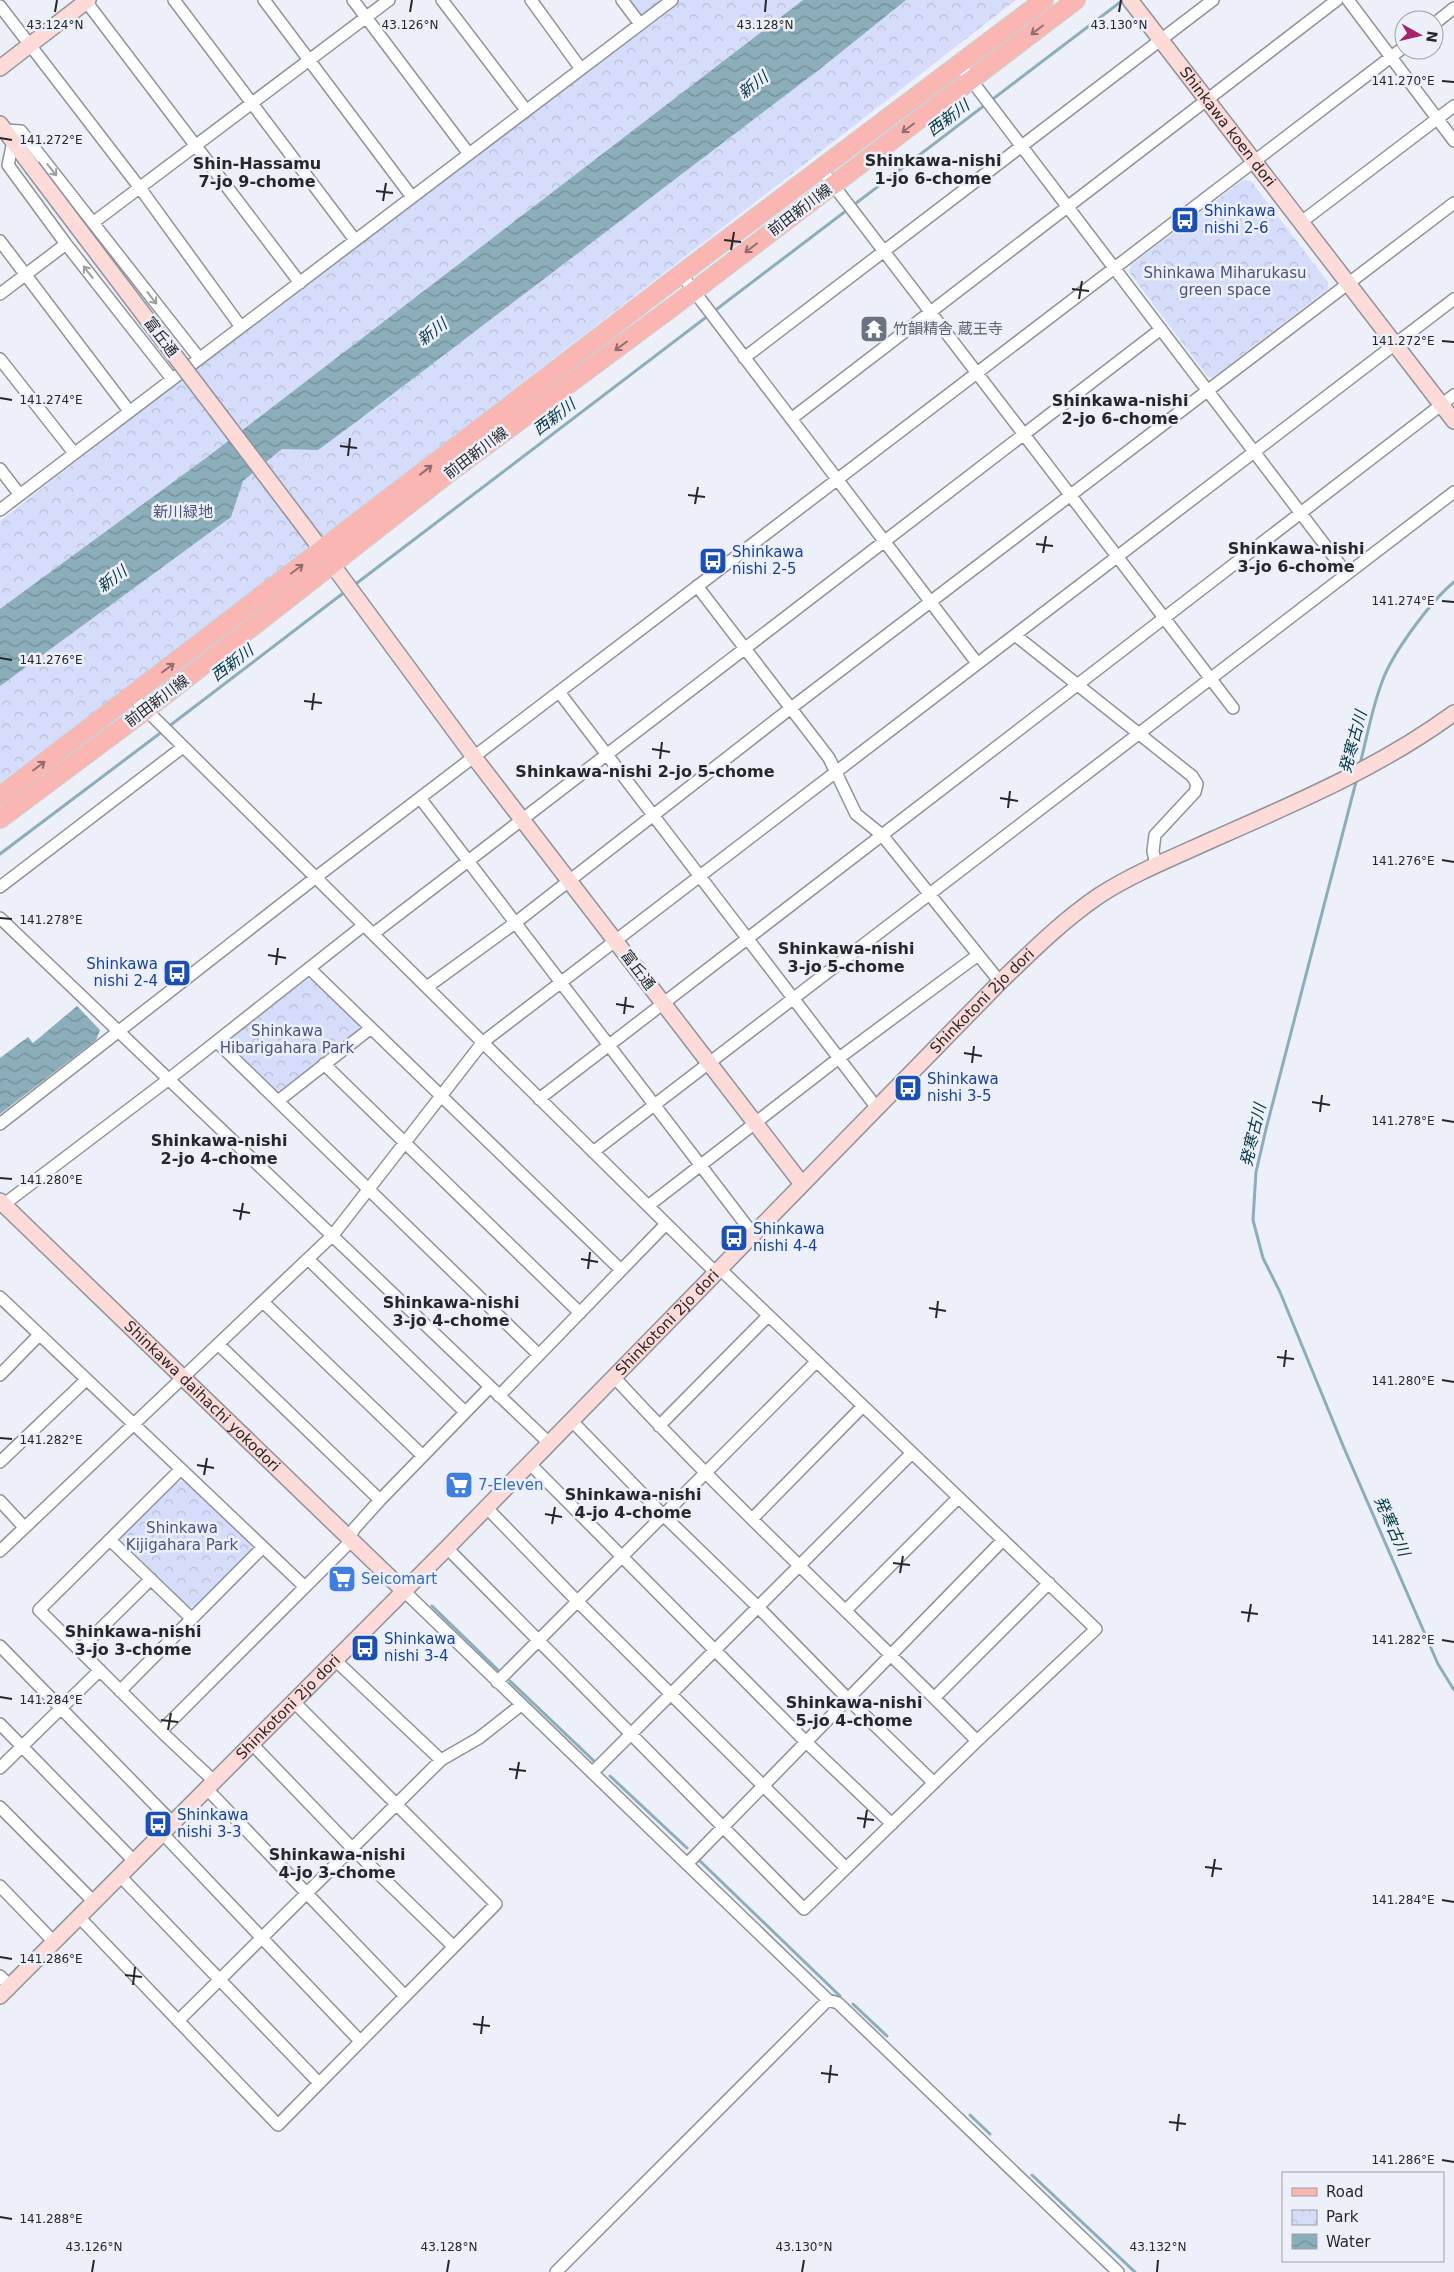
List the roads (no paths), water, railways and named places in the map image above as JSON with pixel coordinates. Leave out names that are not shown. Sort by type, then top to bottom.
[{"type":"main road","name":"前田新川線","points":[[0,796],[681,274],[1044,0]]},
{"type":"main road","name":"前田新川線","points":[[0,819],[146,710],[445,476],[694,291],[1076,0]]},
{"type":"street","points":[[0,68],[87,0],[195,146],[300,283]]},
{"type":"street","points":[[174,0],[355,240]]},
{"type":"street","points":[[264,0],[412,197]]},
{"type":"street","points":[[353,0],[469,154]]},
{"type":"street","points":[[94,222],[389,0]]},
{"type":"street","points":[[442,0],[526,110]]},
{"type":"street","points":[[531,0],[581,69]]},
{"type":"street","points":[[622,0],[640,24]]},
{"type":"street","points":[[0,510],[672,0]]},
{"type":"street","points":[[744,358],[1213,0]]},
{"type":"street","points":[[791,419],[1337,0]]},
{"type":"street","points":[[1348,0],[1454,141]]},
{"type":"street","name":"Shinkawa koen dori","points":[[1133,4],[1347,285],[1454,421]]},
{"type":"street","points":[[0,6],[140,188],[241,327]]},
{"type":"street","points":[[1444,16],[1454,8]]},
{"type":"street","points":[[0,1124],[420,798],[1394,54]]},
{"type":"street","points":[[959,64],[1256,451],[1347,574]]},
{"type":"street","points":[[1300,223],[1454,106]]},
{"type":"street","points":[[172,379],[66,244],[8,165],[6,132],[21,131],[199,358]]},
{"type":"street","name":"富丘通","points":[[6,132],[322,550],[474,757],[802,1184]]},
{"type":"street","points":[[821,169],[1069,496],[1233,708]]},
{"type":"street","points":[[428,987],[570,881],[790,708],[1454,203]]},
{"type":"street","points":[[0,241],[130,411]]},
{"type":"street","points":[[0,294],[66,244]]},
{"type":"street","points":[[681,274],[977,663]]},
{"type":"street","points":[[0,1552],[24,1527],[333,1235],[483,1042],[1454,299]]},
{"type":"street","points":[[373,934],[1161,329]]},
{"type":"street","points":[[0,359],[74,453]]},
{"type":"street","points":[[538,1099],[1454,395]]},
{"type":"street","points":[[0,468],[20,495]]},
{"type":"street","points":[[593,1152],[1454,492]]},
{"type":"street","points":[[697,586],[829,758],[856,814],[882,835],[1000,982]]},
{"type":"street","points":[[1015,635],[1192,776],[1197,784],[1195,792],[1155,835],[1153,851],[1156,865]]},
{"type":"street","points":[[559,692],[876,1108]]},
{"type":"street","points":[[132,696],[666,1224],[768,1316],[1096,1629],[977,1741],[804,1909],[447,1548]]},
{"type":"street","name":"Shinkotoni 2jo dori","points":[[3,1986],[54,1942],[404,1592],[717,1270],[1051,932],[1101,895],[1156,865],[1371,766],[1454,713]]},
{"type":"street","points":[[0,887],[180,744]]},
{"type":"street","points":[[420,798],[753,1234]]},
{"type":"street","points":[[0,918],[549,1443]]},
{"type":"street","points":[[2,1203],[169,1079],[364,926]]},
{"type":"street","points":[[648,1206],[839,1058],[978,955]]},
{"type":"street","points":[[310,969],[622,1270]]},
{"type":"street","points":[[278,1101],[371,1028]]},
{"type":"street","points":[[217,1042],[539,1355]]},
{"type":"street","points":[[324,1064],[580,1312]]},
{"type":"street","name":"Shinkawa daihachi yokodori","points":[[2,1203],[404,1592]]},
{"type":"street","points":[[499,1396],[666,1224]]},
{"type":"street","points":[[308,1259],[465,1412]]},
{"type":"street","points":[[0,1297],[133,1426],[305,1587]]},
{"type":"street","points":[[262,1302],[423,1456]]},
{"type":"street","points":[[659,1426],[768,1316]]},
{"type":"street","points":[[0,1375],[40,1335]]},
{"type":"street","points":[[218,1344],[380,1500]]},
{"type":"street","points":[[497,1682],[816,1362]]},
{"type":"street","points":[[614,1376],[705,1473],[892,1654],[977,1741]]},
{"type":"street","points":[[0,1462],[86,1380]]},
{"type":"street","points":[[160,1731],[346,1546],[354,1529],[380,1500],[490,1387]]},
{"type":"street","points":[[752,1519],[862,1406]]},
{"type":"street","points":[[571,1420],[662,1515],[759,1608],[934,1783]]},
{"type":"street","points":[[593,1772],[912,1453]]},
{"type":"street","points":[[529,1463],[806,1742],[892,1824]]},
{"type":"street","points":[[180,1470],[39,1610],[160,1731],[405,1996]]},
{"type":"street","points":[[846,1610],[958,1498]]},
{"type":"street","points":[[0,1501],[24,1527]]},
{"type":"street","points":[[486,1507],[577,1601],[846,1868]]},
{"type":"street","points":[[110,1540],[192,1619]]},
{"type":"street","points":[[688,1864],[1003,1540]]},
{"type":"street","points":[[120,1691],[262,1548]]},
{"type":"street","points":[[79,1650],[151,1580]]},
{"type":"street","points":[[934,1698],[1049,1583]]},
{"type":"street","points":[[404,1592],[828,2000],[838,2003],[1118,2272]]},
{"type":"street","points":[[0,1646],[60,1709],[167,1828],[261,1939],[360,2041]]},
{"type":"street","points":[[335,1660],[441,1760]]},
{"type":"street","points":[[0,1768],[100,1670]]},
{"type":"street","points":[[79,1917],[278,2125],[496,1904],[294,1702]]},
{"type":"street","points":[[178,2021],[441,1760],[479,1738],[521,1705]]},
{"type":"street","points":[[0,1724],[134,1861]]},
{"type":"street","points":[[252,1744],[352,1848],[454,1946]]},
{"type":"street","points":[[0,1807],[94,1902]]},
{"type":"street","points":[[120,1876],[319,2083]]},
{"type":"street","points":[[0,1886],[54,1942]]},
{"type":"street","points":[[556,2272],[828,2000]]},
{"type":"water","name":"新川","points":[[803,0],[906,0],[820,69],[318,450],[282,449],[243,481],[231,517],[0,686],[0,609],[210,455]]},
{"type":"water","points":[[77,1006],[100,1030],[96,1040],[0,1114],[0,1058],[28,1037],[33,1043]]},
{"type":"waterway","name":"西新川","points":[[353,586],[1123,0]]},
{"type":"waterway","name":"発寒古川","points":[[1360,764],[1375,702],[1387,670],[1413,628],[1434,602],[1454,582]]},
{"type":"waterway","name":"西新川","points":[[168,727],[346,591]]},
{"type":"waterway","name":"西新川","points":[[0,854],[163,731]]},
{"type":"waterway","name":"発寒古川","points":[[1357,778],[1266,1129],[1256,1172],[1253,1220],[1263,1258],[1280,1292],[1344,1448],[1438,1664],[1454,1690]]},
{"type":"waterway","points":[[432,1606],[499,1671]]},
{"type":"waterway","points":[[510,1681],[594,1761]]},
{"type":"waterway","points":[[610,1776],[687,1848]]},
{"type":"waterway","points":[[700,1861],[840,1996]]},
{"type":"waterway","points":[[853,2004],[887,2036]]},
{"type":"waterway","points":[[970,2115],[990,2134]]},
{"type":"waterway","points":[[1032,2175],[1135,2272]]},
{"type":"place","name":"Shinkawa nishi 2-6","points":[[1185,220]]},
{"type":"place","name":"竹韻精舎 蔵王寺","points":[[874,329]]},
{"type":"place","name":"Shinkawa nishi 2-5","points":[[713,561]]},
{"type":"place","name":"Shinkawa nishi 2-4","points":[[177,973]]},
{"type":"place","name":"Shinkawa nishi 3-5","points":[[908,1088]]},
{"type":"place","name":"Shinkawa nishi 4-4","points":[[734,1238]]},
{"type":"place","name":"7-Eleven","points":[[459,1485]]},
{"type":"place","name":"Seicomart","points":[[342,1579]]},
{"type":"place","name":"Shinkawa nishi 3-4","points":[[365,1648]]},
{"type":"place","name":"Shinkawa nishi 3-3","points":[[158,1824]]},
{"type":"district","name":"Shinkawa-nishi 1-jo 6-chome","points":[[933,169]]},
{"type":"district","name":"Shin-Hassamu 7-jo 9-chome","points":[[257,172]]},
{"type":"district","name":"Shinkawa-nishi 2-jo 6-chome","points":[[1120,409]]},
{"type":"district","name":"Shinkawa-nishi 3-jo 6-chome","points":[[1296,557]]},
{"type":"district","name":"Shinkawa-nishi 2-jo 5-chome","points":[[645,771]]},
{"type":"district","name":"Shinkawa-nishi 3-jo 5-chome","points":[[846,957]]},
{"type":"district","name":"Shinkawa-nishi 2-jo 4-chome","points":[[219,1149]]},
{"type":"district","name":"Shinkawa-nishi 3-jo 4-chome","points":[[451,1311]]},
{"type":"district","name":"Shinkawa-nishi 4-jo 4-chome","points":[[633,1503]]},
{"type":"district","name":"Shinkawa-nishi 3-jo 3-chome","points":[[133,1640]]},
{"type":"district","name":"Shinkawa-nishi 5-jo 4-chome","points":[[854,1711]]},
{"type":"district","name":"Shinkawa-nishi 4-jo 3-chome","points":[[337,1863]]},
{"type":"park label","name":"Shinkawa Miharukasu green space","points":[[1225,282]]},
{"type":"park label","name":"新川緑地","points":[[183,512]]},
{"type":"park label","name":"Shinkawa Hibarigahara Park","points":[[287,1040]]},
{"type":"park label","name":"Shinkawa Kijigahara Park","points":[[182,1536]]}]
